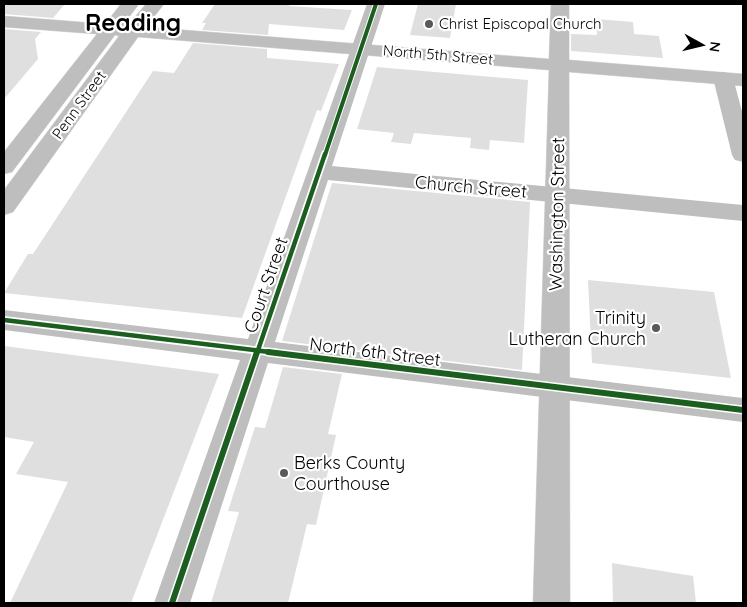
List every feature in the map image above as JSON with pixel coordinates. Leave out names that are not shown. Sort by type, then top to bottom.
[{"type":"main road","name":"Penn Street","points":[[4,167],[130,4]]},
{"type":"main road","name":"Penn Street","points":[[4,207],[155,4]]},
{"type":"main road","name":"Court Street","points":[[172,603],[376,4]]},
{"type":"main road","name":"Washington Street","points":[[552,603],[560,4]]},
{"type":"main road","name":"North 5th Street","points":[[4,21],[733,79]]},
{"type":"main road","points":[[733,79],[743,155]]},
{"type":"main road","name":"Church Street","points":[[319,172],[743,213]]},
{"type":"main road","name":"North 6th Street","points":[[4,320],[743,410]]},
{"type":"building","points":[[4,4],[65,4],[53,18],[4,14]]},
{"type":"building","points":[[215,4],[290,4],[289,6],[352,10],[344,30],[269,24],[268,35],[202,30],[206,23],[202,23]]},
{"type":"building","name":"Christ Episcopal Church","points":[[418,4],[456,4],[450,38],[410,35]]},
{"type":"building","points":[[596,19],[633,22],[634,34],[659,36],[663,58],[571,51],[571,34],[597,35]]},
{"type":"building","points":[[4,29],[41,32],[35,39],[38,59],[4,99]]},
{"type":"building","points":[[193,43],[267,49],[267,58],[339,64],[321,111],[317,110],[242,318],[4,293],[28,254],[33,254],[153,71],[174,73]]},
{"type":"building","points":[[377,67],[528,80],[524,143],[490,140],[489,150],[470,148],[471,138],[414,133],[411,144],[391,142],[394,133],[357,129]]},
{"type":"building","points":[[332,183],[530,202],[522,370],[282,341]]},
{"type":"building","name":"Trinity Lutheran Church","points":[[588,280],[714,292],[731,378],[592,363]]},
{"type":"building","points":[[4,346],[219,374],[131,603],[10,603],[68,482],[16,474],[34,442],[4,437]]},
{"type":"building","name":"Berks County Courthouse","points":[[283,367],[342,374],[328,434],[336,435],[316,525],[307,524],[288,603],[211,603],[239,512],[228,511],[255,427],[265,428]]},
{"type":"building","points":[[612,563],[693,576],[696,603],[613,603]]},
{"type":"cycle path","points":[[172,603],[376,4]]},
{"type":"cycle path","points":[[4,320],[743,410]]},
{"type":"place","name":"Christ Episcopal Church","points":[[429,24]]},
{"type":"place","name":"Trinity Lutheran Church","points":[[656,328]]},
{"type":"place","name":"Berks County Courthouse","points":[[284,473]]},
{"type":"district","name":"Reading","points":[[133,23]]}]
